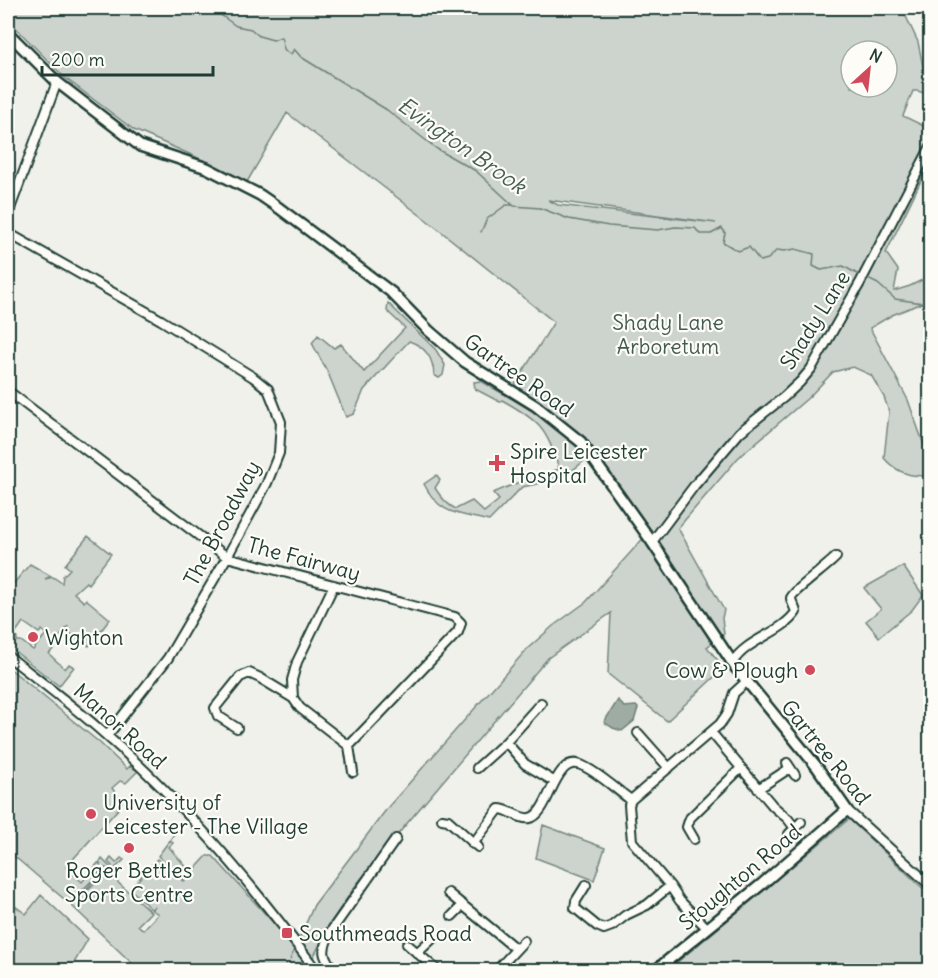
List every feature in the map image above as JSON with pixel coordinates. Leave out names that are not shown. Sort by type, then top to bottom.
[{"type":"main road","name":"Gartree Road","points":[[8,33],[57,82],[140,146],[207,168],[260,195],[391,292],[428,330],[465,362],[536,406],[581,441],[652,542],[732,663],[817,767],[847,810]]},
{"type":"main road","name":"Stoughton Road","points":[[656,970],[762,884],[847,810]]},
{"type":"street","points":[[8,214],[57,82]]},
{"type":"street","name":"Shady Lane","points":[[652,542],[694,486],[740,432],[784,397],[805,375],[860,284],[930,148]]},
{"type":"street","name":"The Broadway","points":[[8,233],[161,320],[254,377],[268,389],[281,422],[279,453],[267,483],[227,557],[168,658],[107,736]]},
{"type":"street","name":"The Fairway","points":[[8,391],[227,557],[455,617],[461,623],[458,632],[349,746]]},
{"type":"street","points":[[732,663],[747,647],[776,630],[795,614],[796,609],[791,600],[794,592],[831,559]]},
{"type":"street","points":[[293,698],[292,680],[297,662],[334,585]]},
{"type":"street","name":"Manor Road","points":[[8,656],[107,736],[195,821],[278,919],[316,970]]},
{"type":"street","points":[[237,728],[218,716],[215,708],[240,677],[249,673],[293,698],[300,708],[349,746],[353,772]]},
{"type":"street","points":[[708,928],[682,904],[632,841],[629,813],[631,800],[724,720],[734,693],[746,682]]},
{"type":"street","points":[[477,768],[541,703]]},
{"type":"street","points":[[640,732],[669,768]]},
{"type":"street","points":[[711,732],[758,789],[798,825],[789,834]]},
{"type":"street","points":[[506,741],[525,764],[555,782]]},
{"type":"street","points":[[442,819],[448,820],[476,845],[499,809],[524,818],[535,816],[567,766],[575,763],[631,800]]},
{"type":"street","points":[[694,839],[687,827],[690,818],[741,768]]},
{"type":"street","points":[[758,789],[791,769]]},
{"type":"street","name":"Gartree Road","points":[[847,810],[930,885]]},
{"type":"street","points":[[333,970],[324,956],[323,948],[329,934],[396,839]]},
{"type":"street","points":[[586,885],[576,901],[575,908],[604,929],[647,905],[670,886]]},
{"type":"street","points":[[448,893],[516,949]]},
{"type":"street","points":[[452,916],[463,905]]},
{"type":"street","points":[[417,953],[432,939]]},
{"type":"street","points":[[497,970],[524,941]]},
{"type":"street","points":[[407,944],[436,970]]},
{"type":"street","points":[[304,970],[309,961]]},
{"type":"green space","name":"Shady Lane Arboretum","points":[[8,8],[902,8],[918,42],[925,76],[930,82],[929,95],[913,91],[903,116],[930,129],[930,162],[886,253],[898,270],[894,291],[930,276],[930,300],[892,315],[870,328],[908,400],[930,462],[930,475],[917,476],[905,473],[884,458],[889,412],[884,397],[871,375],[853,367],[833,372],[809,397],[738,458],[678,528],[724,610],[722,618],[724,634],[707,647],[724,668],[667,721],[608,674],[611,613],[548,658],[409,821],[356,885],[331,922],[307,970],[139,970],[71,905],[8,851],[8,667],[100,743],[127,769],[130,766],[138,771],[126,783],[120,781],[112,788],[122,802],[119,808],[66,867],[82,882],[98,863],[101,865],[99,863],[102,859],[111,868],[108,862],[111,858],[116,863],[121,858],[124,860],[112,871],[105,868],[77,900],[106,872],[151,912],[138,925],[143,930],[158,914],[152,910],[155,906],[151,909],[130,889],[157,859],[184,881],[207,856],[213,856],[295,947],[290,960],[314,905],[389,806],[527,649],[586,602],[648,533],[582,437],[558,416],[512,389],[554,322],[433,225],[287,113],[247,182],[134,130],[64,77],[8,20]],"holes":[[[548,200],[716,223],[558,205]]]},
{"type":"green space","points":[[388,303],[436,350],[445,365],[443,375],[439,378],[434,375],[428,354],[420,346],[409,341],[364,390],[354,414],[346,417],[328,373],[312,343],[318,335],[334,348],[341,344],[364,372],[405,328],[387,311]]},
{"type":"green space","points":[[481,381],[550,421],[576,444],[585,460],[562,479],[522,487],[489,521],[443,508],[424,484],[437,475],[440,480],[435,488],[450,505],[456,509],[472,501],[484,512],[499,500],[493,493],[517,483],[547,477],[547,473],[559,469],[551,444],[540,427],[514,407],[475,389],[474,382]]},
{"type":"green space","points":[[88,536],[111,554],[88,584],[86,582],[74,593],[84,602],[86,599],[110,619],[89,646],[66,631],[68,626],[49,654],[65,669],[69,664],[74,667],[59,686],[8,646],[8,619],[11,614],[7,604],[10,592],[8,590],[30,564],[51,576],[45,579],[53,577],[62,583],[63,576],[70,569],[65,565]],"holes":[[[23,622],[39,633],[42,630],[46,634],[33,650],[21,641],[17,641],[14,635]]]},
{"type":"green space","points":[[903,566],[923,595],[912,610],[879,637],[866,621],[881,609],[864,588]]},
{"type":"green space","points":[[849,819],[930,895],[930,970],[668,970]]},
{"type":"green space","points":[[543,825],[605,848],[594,880],[536,858]]},
{"type":"green space","points":[[175,833],[170,840],[173,843],[169,847],[188,869],[183,880],[158,856]]},
{"type":"green space","points":[[41,895],[88,939],[70,970],[8,970],[8,901],[26,914]]},
{"type":"shaded area","points":[[618,700],[624,707],[636,706],[638,708],[634,721],[622,731],[604,722]]},
{"type":"waterway","name":"Evington Brook","points":[[211,8],[236,26],[251,29],[259,36],[273,40],[281,37],[284,49],[288,53],[291,54],[294,49],[301,57],[387,110],[437,149],[476,171],[514,206],[540,208],[569,219],[609,226],[658,230],[675,227],[695,228],[700,234],[711,234],[722,228],[725,233],[723,242],[738,251],[749,247],[760,261],[768,259],[777,250],[795,249],[814,254],[813,266],[821,270],[843,266],[859,275]]},
{"type":"waterway","points":[[481,232],[487,219],[506,205],[512,205]]},
{"type":"waterway","name":"Evington Brook","points":[[866,278],[878,284],[895,299],[930,304]]},
{"type":"waterway","points":[[75,898],[103,869]]},
{"type":"place","name":"Spire Leicester Hospital","points":[[497,463]]},
{"type":"place","name":"Wighton","points":[[33,637]]},
{"type":"place","name":"Cow & Plough","points":[[810,670]]},
{"type":"place","name":"University of Leicester - The Village","points":[[91,814]]},
{"type":"place","name":"Roger Bettles Sports Centre","points":[[129,848]]},
{"type":"place","name":"Southmeads Road","points":[[287,933]]}]
